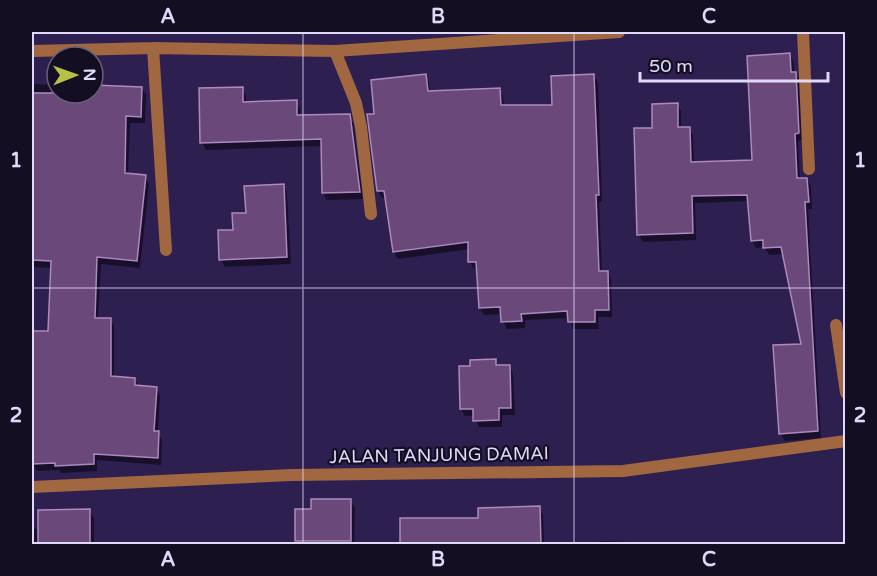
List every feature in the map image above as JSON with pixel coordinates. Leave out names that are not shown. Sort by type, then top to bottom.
[{"type":"street","points":[[32,51],[153,48],[335,51],[620,32]]},
{"type":"street","points":[[803,32],[809,169]]},
{"type":"street","points":[[153,48],[166,250]]},
{"type":"street","points":[[335,51],[356,103],[371,214]]},
{"type":"street","points":[[836,325],[846,393]]},
{"type":"street","name":"JALAN TANJUNG DAMAI","points":[[32,487],[291,475],[623,471],[846,441]]},
{"type":"building","points":[[790,53],[791,72],[796,72],[799,133],[795,134],[797,178],[807,178],[809,202],[805,202],[818,431],[779,434],[773,345],[801,344],[781,247],[763,248],[763,240],[751,241],[747,195],[692,196],[693,233],[637,235],[634,128],[652,128],[652,104],[678,103],[678,127],[690,127],[691,162],[752,160],[747,56]]},
{"type":"building","points":[[426,74],[428,91],[500,88],[501,105],[552,105],[551,76],[594,74],[599,195],[596,195],[599,271],[608,271],[609,310],[595,310],[595,322],[568,322],[567,311],[521,314],[522,321],[501,322],[500,307],[479,308],[476,262],[468,262],[468,242],[393,252],[384,191],[377,191],[367,114],[374,114],[371,80]]},
{"type":"building","points":[[105,85],[142,87],[141,117],[126,116],[125,173],[146,175],[137,261],[97,257],[95,318],[111,318],[111,376],[135,378],[135,385],[157,387],[154,431],[159,431],[158,458],[94,454],[94,464],[55,466],[55,463],[32,464],[32,331],[48,331],[51,261],[32,260],[32,93],[45,93],[45,105],[105,105]]},
{"type":"building","points":[[243,87],[243,102],[297,100],[297,115],[350,114],[360,192],[322,193],[321,139],[200,143],[199,88]]},
{"type":"building","points":[[284,184],[287,257],[219,260],[218,230],[233,230],[232,213],[246,213],[244,186]]},
{"type":"building","points":[[496,359],[496,365],[510,365],[511,408],[499,408],[499,420],[473,421],[473,409],[460,409],[459,366],[470,366],[470,360]]},
{"type":"building","points":[[311,499],[351,499],[351,541],[295,541],[295,509],[311,509]]},
{"type":"building","points":[[540,506],[541,544],[400,544],[400,518],[478,518],[478,508]]},
{"type":"building","points":[[90,509],[90,544],[38,544],[38,510]]}]
